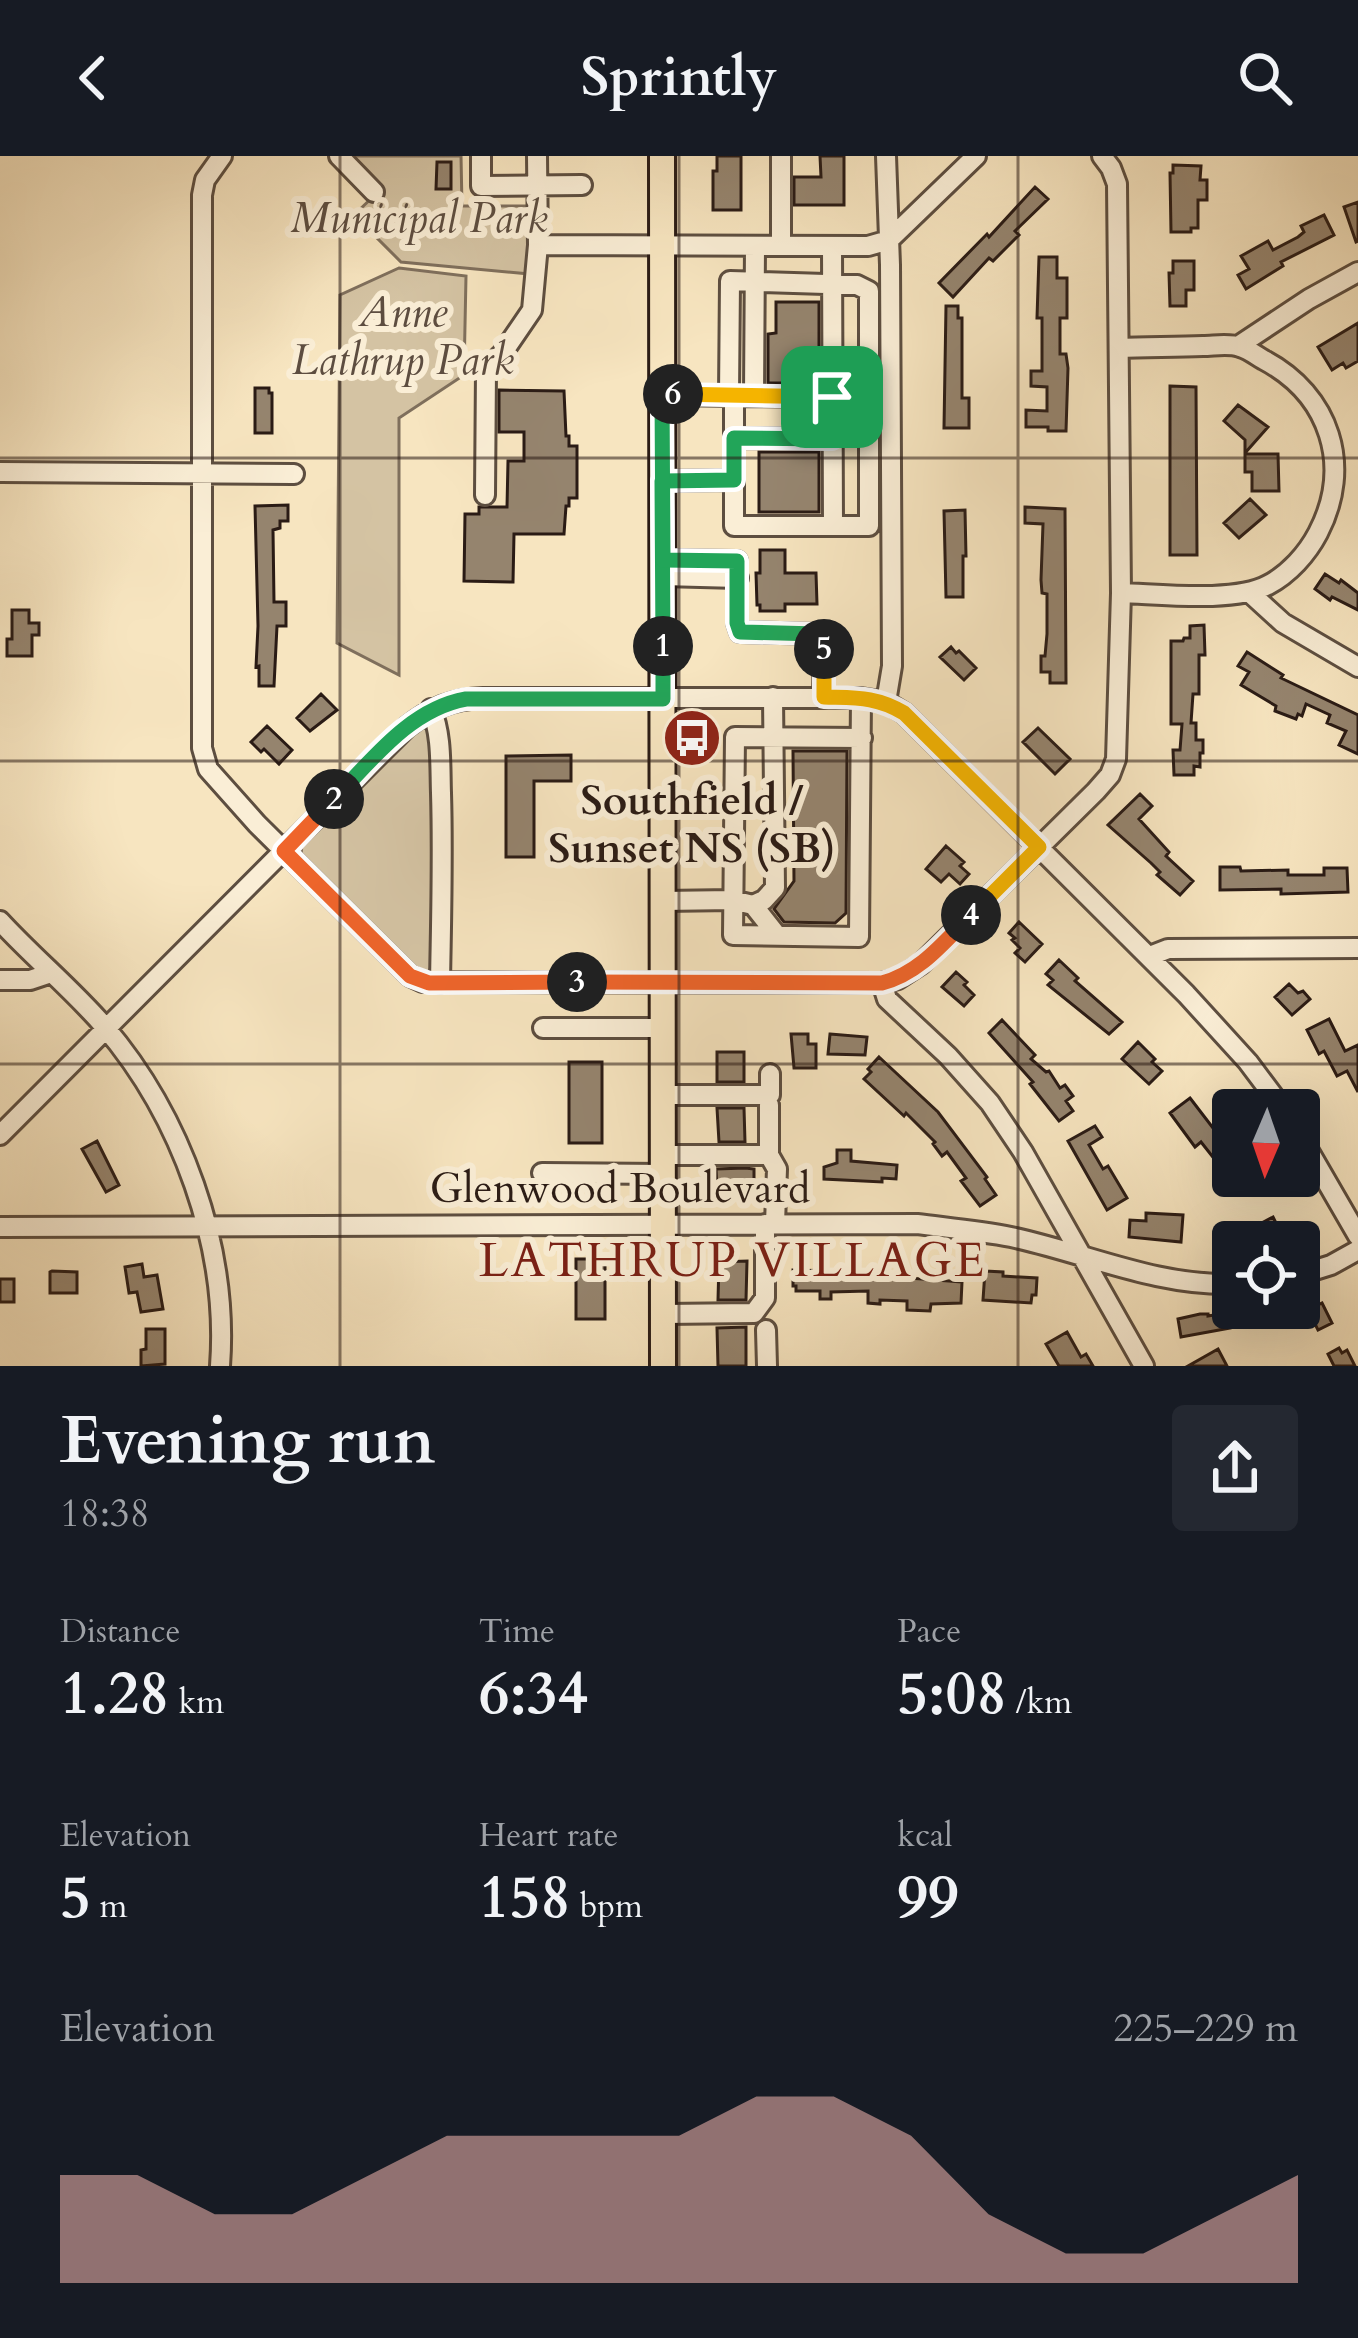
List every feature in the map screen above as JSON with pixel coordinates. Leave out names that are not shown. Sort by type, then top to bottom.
[{"type":"main road","points":[[662,156],[663,1366]]},
{"type":"street","points":[[222,156],[202,195],[202,748],[208,769],[410,976],[440,983],[882,983],[898,979],[921,964],[1110,775],[1116,760],[1121,593],[1118,184],[1102,156]]},
{"type":"street","points":[[339,156],[374,193]]},
{"type":"street","points":[[481,156],[481,186],[582,185]]},
{"type":"street","points":[[484,495],[486,370],[532,310],[538,245],[537,156]]},
{"type":"street","points":[[781,246],[782,156]]},
{"type":"street","points":[[886,156],[892,666],[886,702]]},
{"type":"street","points":[[538,245],[868,246],[889,240],[976,156]]},
{"type":"street","points":[[755,246],[755,282]]},
{"type":"street","points":[[832,246],[833,526]]},
{"type":"street","points":[[1238,346],[1358,272]]},
{"type":"street","points":[[730,281],[832,284],[857,285],[868,291],[869,526],[734,526],[739,395],[730,281]]},
{"type":"street","points":[[1119,347],[1238,346],[1272,364],[1312,399],[1329,434],[1336,470],[1332,499],[1309,549],[1268,586],[1234,595],[1121,593]]},
{"type":"street","points":[[662,394],[832,397]]},
{"type":"street","points":[[734,438],[869,422]]},
{"type":"street","points":[[1336,470],[1358,470]]},
{"type":"street","points":[[0,472],[294,474]]},
{"type":"street","points":[[662,481],[734,480]]},
{"type":"street","points":[[663,568],[738,570],[740,632],[817,634],[824,640],[824,697]]},
{"type":"street","points":[[1250,592],[1283,623],[1358,667]]},
{"type":"street","points":[[663,901],[732,900],[754,905],[775,888],[773,697]]},
{"type":"street","points":[[0,1135],[382,749],[431,709],[466,699],[824,697],[886,702],[904,713],[1150,956],[1268,1089]]},
{"type":"street","points":[[862,698],[862,738],[859,937],[733,935],[735,737],[862,738]]},
{"type":"street","points":[[431,709],[440,759],[440,983]]},
{"type":"street","points":[[754,905],[776,934]]},
{"type":"street","points":[[0,921],[106,1029],[157,1101],[206,1226],[216,1277],[220,1366]]},
{"type":"street","points":[[1150,956],[1168,949],[1358,949]]},
{"type":"street","points":[[0,980],[50,974]]},
{"type":"street","points":[[882,983],[887,999],[990,1103],[1023,1152],[1144,1366]]},
{"type":"street","points":[[543,1028],[662,1028]]},
{"type":"street","points":[[663,1095],[770,1095],[770,1074]]},
{"type":"street","points":[[664,1314],[754,1313],[765,1298],[777,1169],[769,1155],[769,1105]]},
{"type":"street","points":[[542,1173],[769,1155]]},
{"type":"street","points":[[1320,1170],[1358,1236]]},
{"type":"street","name":"Glenwood Boulevard","points":[[0,1227],[917,1223],[1010,1237],[1153,1277],[1212,1283]]},
{"type":"street","points":[[1320,1268],[1358,1250]]},
{"type":"street","points":[[766,1330],[767,1366]]},
{"type":"green space","name":"Municipal Park","points":[[347,156],[461,156],[462,206],[530,206],[530,274],[401,262],[354,215],[379,191]]},
{"type":"green space","name":"Anne Lathrup Park","points":[[399,268],[466,276],[464,375],[399,418],[399,675],[337,643],[340,295]]},
{"type":"green space","points":[[420,727],[427,729],[431,742],[432,964],[428,974],[414,970],[301,855],[302,844]]},
{"type":"building","points":[[717,156],[741,156],[741,210],[713,210]]},
{"type":"building","points":[[820,156],[844,156],[844,205],[794,205],[794,177],[821,177]]},
{"type":"building","points":[[437,162],[451,162],[451,189],[436,189]]},
{"type":"building","points":[[1173,165],[1201,166],[1200,180],[1207,180],[1207,200],[1198,200],[1198,228],[1191,232],[1171,232]]},
{"type":"building","points":[[1035,187],[1048,199],[1015,231],[1019,235],[993,261],[989,258],[953,297],[939,283]]},
{"type":"building","points":[[1358,202],[1358,241],[1356,242],[1344,207]]},
{"type":"building","points":[[1324,215],[1334,235],[1281,262],[1283,266],[1246,289],[1238,275],[1249,269],[1241,256],[1268,241],[1273,250],[1304,232],[1301,226]]},
{"type":"building","points":[[1039,257],[1057,257],[1057,278],[1067,278],[1067,318],[1060,318],[1060,354],[1066,354],[1068,368],[1066,431],[1026,427],[1026,410],[1047,411],[1047,387],[1031,386],[1031,371],[1042,371],[1042,318],[1037,318]]},
{"type":"building","points":[[1173,261],[1194,261],[1194,290],[1186,290],[1186,306],[1170,306]]},
{"type":"building","points":[[776,302],[819,302],[819,383],[768,383],[768,334],[776,333]]},
{"type":"building","points":[[946,306],[958,306],[958,318],[962,318],[962,398],[969,398],[969,428],[944,428]]},
{"type":"building","points":[[1358,323],[1358,361],[1332,370],[1318,347]]},
{"type":"building","points":[[1170,386],[1196,387],[1197,555],[1170,555]]},
{"type":"building","points":[[255,388],[269,388],[272,393],[272,433],[255,433]]},
{"type":"building","points":[[499,390],[564,391],[566,436],[569,446],[577,446],[577,498],[569,498],[566,506],[564,534],[514,534],[513,582],[464,581],[465,514],[479,514],[479,507],[507,507],[508,461],[524,461],[524,432],[499,432]]},
{"type":"building","points":[[1238,405],[1268,427],[1245,453],[1245,440],[1224,421]]},
{"type":"building","points":[[759,452],[819,452],[819,512],[759,512]]},
{"type":"building","points":[[1245,454],[1278,454],[1279,491],[1252,491]]},
{"type":"building","points":[[1250,499],[1266,515],[1239,538],[1224,523]]},
{"type":"building","points":[[288,505],[288,521],[280,521],[280,528],[273,530],[274,602],[286,602],[286,626],[277,626],[274,686],[259,686],[255,506]]},
{"type":"building","points":[[1025,507],[1065,509],[1066,683],[1050,683],[1050,672],[1041,672],[1047,634],[1047,594],[1042,593],[1041,580],[1043,524],[1025,523]]},
{"type":"building","points":[[965,510],[963,597],[946,597],[944,511]]},
{"type":"building","points":[[760,550],[785,550],[785,573],[816,573],[817,604],[785,604],[785,611],[760,611],[756,573],[760,573]]},
{"type":"building","points":[[1325,574],[1358,593],[1358,610],[1315,589]]},
{"type":"building","points":[[12,610],[29,610],[29,623],[39,623],[39,635],[32,635],[32,656],[7,656]]},
{"type":"building","points":[[1204,625],[1205,655],[1199,655],[1199,694],[1193,694],[1191,723],[1196,723],[1196,740],[1203,740],[1203,753],[1194,775],[1174,775],[1173,750],[1180,750],[1182,724],[1171,724],[1171,641],[1190,638],[1190,626]]},
{"type":"building","points":[[951,647],[976,668],[964,680],[940,657]]},
{"type":"building","points":[[1247,652],[1281,678],[1358,715],[1358,754],[1339,745],[1346,731],[1327,723],[1330,715],[1306,704],[1296,719],[1275,711],[1276,706],[1241,685],[1249,672],[1238,666]]},
{"type":"building","points":[[321,694],[337,710],[310,731],[297,718]]},
{"type":"building","points":[[267,726],[292,750],[279,764],[251,742]]},
{"type":"building","points":[[1038,728],[1070,759],[1055,774],[1023,742]]},
{"type":"building","points":[[793,751],[847,751],[846,913],[835,923],[784,922],[774,909],[794,881]]},
{"type":"building","points":[[571,755],[571,781],[534,781],[534,857],[506,857],[506,756]]},
{"type":"building","points":[[1140,794],[1152,806],[1139,819],[1169,852],[1166,856],[1193,881],[1180,895],[1108,825]]},
{"type":"building","points":[[946,846],[964,862],[960,866],[969,874],[960,884],[949,874],[941,882],[926,869]]},
{"type":"building","points":[[1220,867],[1288,870],[1288,875],[1324,875],[1324,868],[1347,868],[1348,892],[1220,890]]},
{"type":"building","points":[[1019,922],[1042,944],[1025,962],[1015,953],[1020,948],[1009,933]]},
{"type":"building","points":[[1059,960],[1078,978],[1075,981],[1122,1022],[1109,1034],[1048,985],[1053,980],[1046,974]]},
{"type":"building","points":[[956,972],[974,995],[964,1006],[942,987]]},
{"type":"building","points":[[1289,984],[1310,999],[1292,1015],[1275,997]]},
{"type":"building","points":[[1329,1019],[1345,1051],[1358,1045],[1358,1092],[1347,1071],[1337,1076],[1307,1030]]},
{"type":"building","points":[[1002,1020],[1035,1055],[1031,1059],[1073,1096],[1066,1101],[1073,1111],[1059,1121],[1030,1084],[1033,1082],[989,1033]]},
{"type":"building","points":[[791,1034],[808,1034],[808,1044],[816,1044],[816,1068],[794,1068]]},
{"type":"building","points":[[830,1034],[867,1037],[865,1055],[828,1054]]},
{"type":"building","points":[[1138,1042],[1162,1071],[1149,1084],[1122,1059]]},
{"type":"building","points":[[717,1052],[744,1052],[744,1082],[717,1082]]},
{"type":"building","points":[[879,1057],[938,1112],[996,1195],[980,1206],[947,1152],[942,1156],[935,1142],[906,1113],[904,1116],[864,1079]]},
{"type":"building","points":[[569,1062],[602,1062],[602,1143],[569,1143]]},
{"type":"building","points":[[1190,1098],[1212,1127],[1212,1156],[1201,1142],[1195,1147],[1170,1113]]},
{"type":"building","points":[[717,1108],[744,1108],[745,1142],[719,1142]]},
{"type":"building","points":[[1095,1126],[1102,1137],[1089,1145],[1127,1198],[1107,1210],[1068,1141]]},
{"type":"building","points":[[97,1141],[119,1185],[106,1192],[82,1149]]},
{"type":"building","points":[[837,1150],[851,1150],[851,1161],[897,1165],[896,1179],[824,1179],[824,1167],[837,1163]]},
{"type":"building","points":[[716,1169],[754,1169],[754,1189],[717,1190]]},
{"type":"building","points":[[1146,1213],[1183,1215],[1181,1242],[1129,1237],[1130,1220],[1146,1221]]},
{"type":"building","points":[[576,1259],[605,1259],[605,1319],[576,1319]]},
{"type":"building","points":[[747,1261],[746,1300],[718,1300],[719,1262]]},
{"type":"building","points":[[142,1264],[144,1277],[157,1275],[163,1309],[141,1312],[137,1292],[129,1293],[125,1267]]},
{"type":"building","points":[[793,1270],[882,1272],[881,1276],[962,1282],[961,1303],[931,1304],[930,1311],[907,1310],[907,1301],[868,1303],[868,1291],[831,1292],[831,1299],[820,1299],[820,1291],[796,1291]]},
{"type":"building","points":[[52,1271],[77,1272],[77,1293],[50,1293]]},
{"type":"building","points":[[985,1271],[1037,1278],[1036,1295],[1031,1303],[983,1300]]},
{"type":"building","points":[[0,1279],[14,1279],[14,1302],[0,1302]]},
{"type":"building","points":[[1320,1304],[1332,1323],[1320,1329]]},
{"type":"building","points":[[1212,1315],[1212,1329],[1225,1329],[1181,1337],[1178,1319]]},
{"type":"building","points":[[746,1327],[746,1366],[718,1366],[717,1328]]},
{"type":"building","points":[[146,1329],[165,1329],[165,1364],[141,1366]]},
{"type":"building","points":[[1067,1332],[1081,1357],[1086,1354],[1093,1366],[1059,1366],[1046,1344]]},
{"type":"building","points":[[1339,1348],[1342,1353],[1347,1350],[1355,1366],[1334,1366],[1328,1354]]},
{"type":"building","points":[[1218,1349],[1227,1366],[1188,1366]]},
{"type":"place","name":"Southfield / Sunset NS (SB)","points":[[692,738]]},
{"type":"district","name":"LATHRUP VILLAGE","points":[[733,1260]]},
{"type":"route","points":[[832,397],[662,394],[662,481],[662,552],[663,560],[737,561],[740,632],[817,634],[824,640],[824,697],[886,702],[904,713],[1039,847],[921,964],[882,983],[440,983],[410,976],[284,851],[392,741],[425,712],[443,704],[466,699],[663,699],[663,560],[662,481],[734,480],[734,438],[832,439],[832,397]]}]
